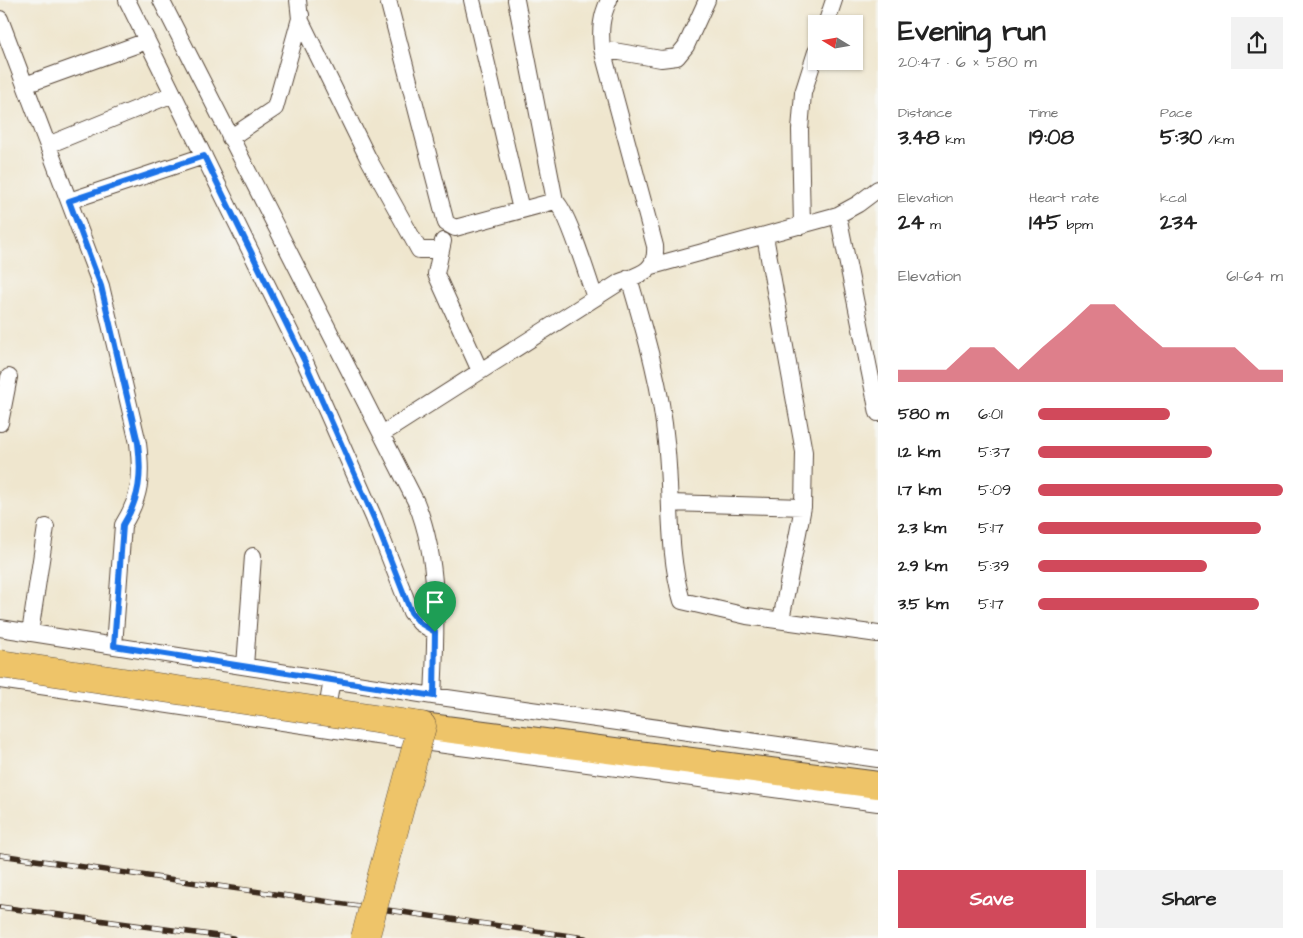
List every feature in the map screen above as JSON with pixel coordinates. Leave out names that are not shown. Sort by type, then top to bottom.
[{"type":"highway","points":[[0,664],[422,726],[366,938]]},
{"type":"main road","points":[[422,726],[878,784]]},
{"type":"street","points":[[127,0],[305,362],[374,518],[411,612],[420,623],[435,632]]},
{"type":"street","points":[[161,0],[382,434],[427,528],[436,587],[434,696]]},
{"type":"street","points":[[298,0],[300,19],[368,158],[419,250],[441,250]]},
{"type":"street","points":[[230,138],[275,108],[305,0]]},
{"type":"street","points":[[388,0],[446,223],[436,274],[480,371]]},
{"type":"street","points":[[472,0],[521,210]]},
{"type":"street","points":[[516,0],[555,201]]},
{"type":"street","points":[[609,0],[602,16],[600,29],[602,48],[655,246],[656,258],[652,266]]},
{"type":"street","points":[[602,48],[661,59],[677,57],[686,46],[707,0]]},
{"type":"street","points":[[829,15],[834,0]]},
{"type":"street","points":[[0,19],[101,286],[138,443],[141,468],[140,488],[133,508],[123,525],[114,646]]},
{"type":"street","points":[[25,85],[147,41]]},
{"type":"street","points":[[802,226],[801,112],[803,93],[810,70]]},
{"type":"street","points":[[48,146],[173,94]]},
{"type":"street","points":[[69,201],[204,156]]},
{"type":"street","points":[[382,434],[595,298],[652,266],[838,215],[858,204],[878,189]]},
{"type":"street","points":[[446,223],[456,228],[555,201],[560,203],[595,298]]},
{"type":"street","points":[[838,215],[878,414]]},
{"type":"street","points":[[765,236],[804,452],[803,507],[781,620]]},
{"type":"street","points":[[629,278],[658,378],[666,441],[674,562],[682,601],[746,616],[878,634]]},
{"type":"street","points":[[0,423],[10,378]]},
{"type":"street","points":[[670,503],[803,507]]},
{"type":"street","points":[[30,633],[46,527]]},
{"type":"street","points":[[245,666],[252,556]]},
{"type":"street","points":[[0,628],[434,696],[878,759]]},
{"type":"street","points":[[0,680],[323,728],[878,804]]},
{"type":"street","points":[[323,728],[332,680]]},
{"type":"railway","points":[[0,855],[585,938]]},
{"type":"railway","points":[[0,907],[233,938]]},
{"type":"route","points":[[204,156],[305,362],[374,518],[411,612],[420,623],[435,632],[434,696],[114,646],[120,543],[123,525],[133,508],[140,488],[141,468],[138,443],[101,286],[69,201],[204,156]]}]
